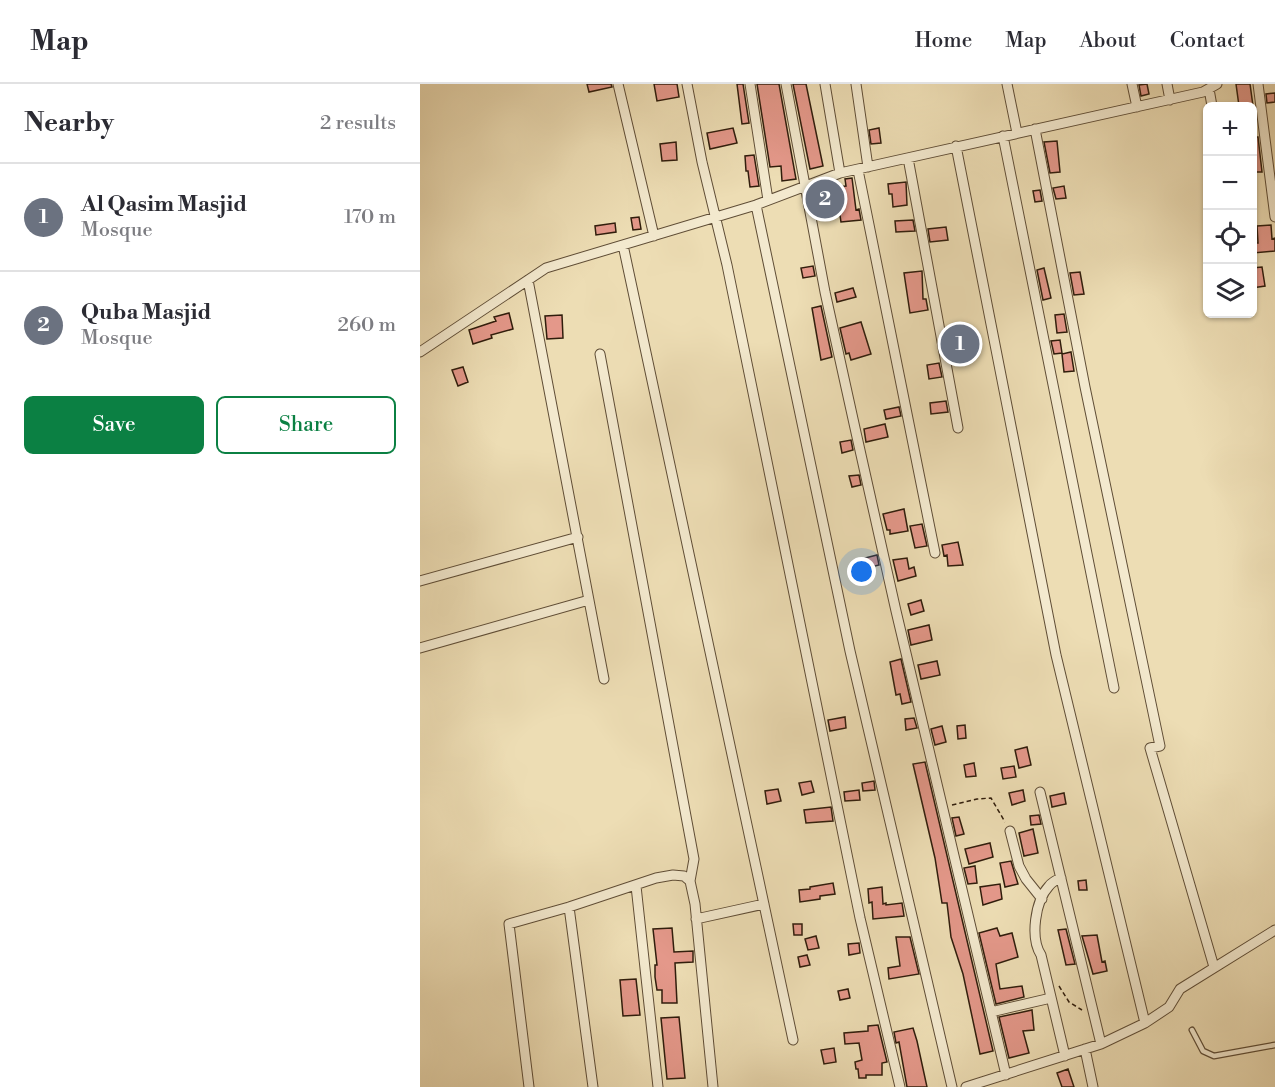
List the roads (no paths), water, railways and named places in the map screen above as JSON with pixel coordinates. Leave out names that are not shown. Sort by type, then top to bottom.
[{"type":"street","points":[[618,84],[654,236]]},
{"type":"street","points":[[687,84],[702,162],[727,265],[860,918],[900,1087]]},
{"type":"street","points":[[750,84],[768,200]]},
{"type":"street","points":[[786,84],[825,292],[855,428],[1006,1075]]},
{"type":"street","points":[[825,84],[840,174]]},
{"type":"street","points":[[856,84],[868,167]]},
{"type":"street","points":[[1007,84],[1017,133]]},
{"type":"street","points":[[1132,84],[1137,107]]},
{"type":"street","points":[[1167,84],[1170,100]]},
{"type":"street","points":[[1258,84],[1275,217]]},
{"type":"street","points":[[420,352],[546,268],[756,205],[840,174],[1170,100],[1208,87],[1211,102]]},
{"type":"street","points":[[1035,129],[1085,387],[1160,746],[1150,748],[1214,967]]},
{"type":"street","points":[[1004,136],[1114,688]]},
{"type":"street","points":[[956,147],[1056,655],[1145,1023]]},
{"type":"street","points":[[908,158],[958,428]]},
{"type":"street","points":[[858,170],[935,553]]},
{"type":"street","points":[[756,205],[850,651],[952,1087]]},
{"type":"street","points":[[623,245],[793,1040]]},
{"type":"street","points":[[528,280],[604,679]]},
{"type":"street","points":[[600,354],[694,859],[690,881],[713,1087]]},
{"type":"street","points":[[420,581],[578,537]]},
{"type":"street","points":[[420,648],[589,600]]},
{"type":"street","points":[[1040,792],[1101,1044]]},
{"type":"street","points":[[1010,831],[1019,866],[1042,899]]},
{"type":"street","points":[[529,1087],[509,924],[656,878],[673,875],[684,876],[690,881]]},
{"type":"street","points":[[1061,878],[1047,888],[1034,928],[1035,941],[1045,971],[1065,1056]]},
{"type":"street","points":[[636,886],[658,1087]]},
{"type":"street","points":[[696,919],[764,904]]},
{"type":"street","points":[[569,907],[593,1087]]},
{"type":"street","points":[[966,1087],[1101,1044],[1145,1023],[1169,1007],[1180,989],[1275,930]]},
{"type":"street","points":[[991,1012],[1051,998]]},
{"type":"street","points":[[1085,1049],[1093,1087]]},
{"type":"lane","points":[[1192,1030],[1203,1051],[1214,1056],[1275,1045]]},
{"type":"place","name":"Quba Masjid","points":[[825,199]]},
{"type":"place","name":"Al Qasim Masjid","points":[[960,344]]}]
